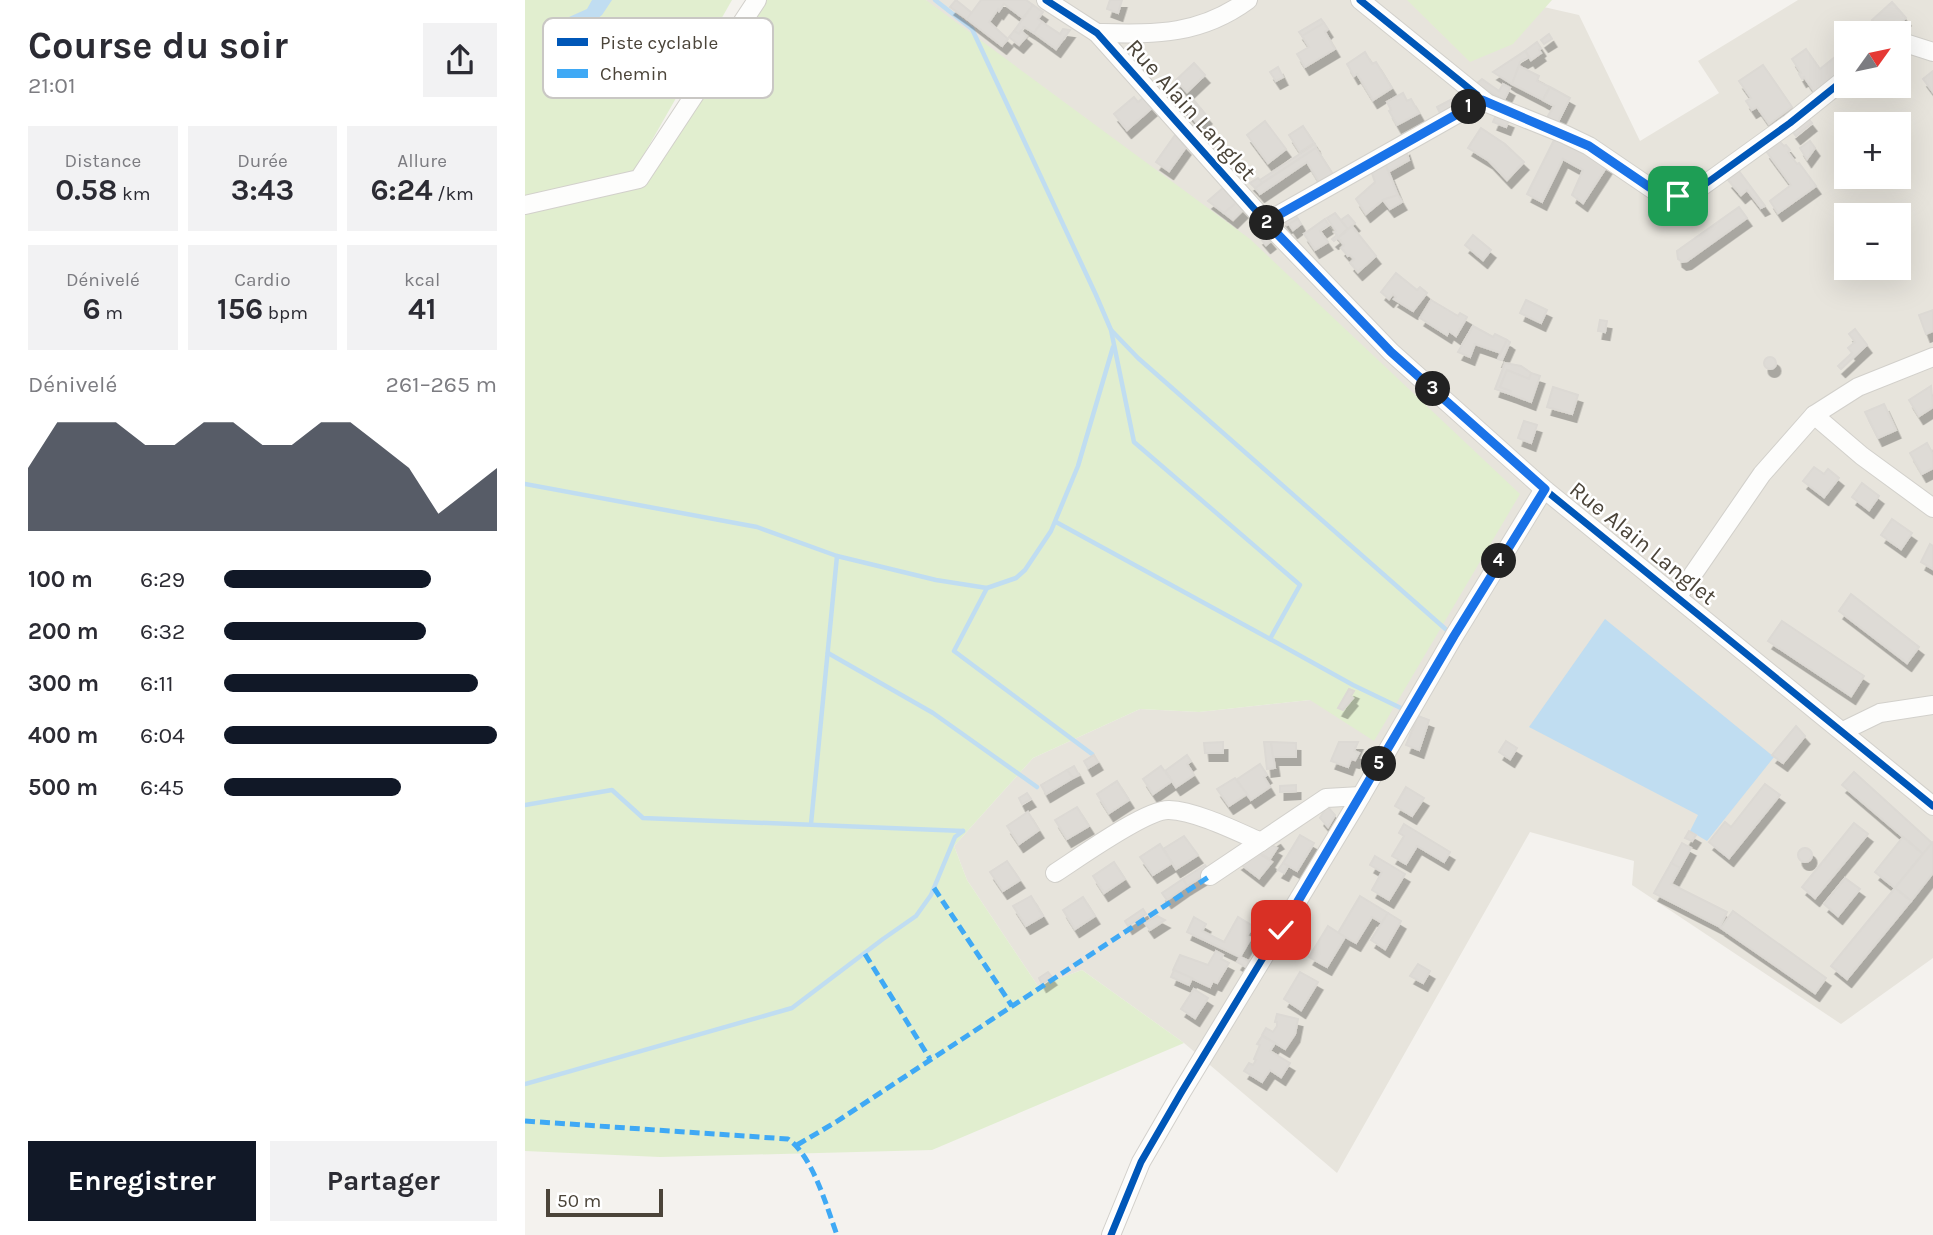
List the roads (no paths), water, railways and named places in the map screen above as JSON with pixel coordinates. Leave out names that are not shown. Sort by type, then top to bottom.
[{"type":"street","points":[[745,18],[757,0]]},
{"type":"street","name":"Rue Alain Langlet","points":[[1046,0],[1097,33],[1266,222],[1391,352],[1545,489],[1933,806]]},
{"type":"street","points":[[1097,33],[1148,34],[1184,31],[1230,13],[1248,0]]},
{"type":"street","points":[[1360,0],[1482,100],[1589,146],[1661,195],[1678,196],[1696,190],[1790,123],[1834,88]]},
{"type":"street","points":[[1911,44],[1931,46]]},
{"type":"street","points":[[525,205],[639,180],[693,98]]},
{"type":"street","points":[[1266,222],[1482,100]]},
{"type":"street","points":[[1678,596],[1762,474],[1814,415],[1859,387],[1933,357]]},
{"type":"street","points":[[1814,415],[1862,456],[1933,508]]},
{"type":"street","points":[[1111,1235],[1141,1162],[1181,1093],[1545,489]]},
{"type":"street","points":[[1843,731],[1880,713],[1933,705]]},
{"type":"street","points":[[1210,876],[1326,798],[1361,796]]},
{"type":"street","points":[[1055,873],[1143,818],[1168,810],[1227,826],[1261,842]]},
{"type":"water","points":[[592,0],[612,0],[598,18],[567,18],[587,9]]},
{"type":"water","points":[[1605,619],[1774,757],[1707,841],[1690,831],[1698,815],[1529,727]]},
{"type":"waterway","points":[[935,0],[972,29],[1096,295],[1111,330],[1134,442],[1300,585],[1270,639],[1405,710]]},
{"type":"waterway","points":[[1112,331],[1138,358],[1450,633]]},
{"type":"waterway","points":[[525,484],[757,527],[837,556],[936,580],[987,588],[1016,578],[1025,570],[1051,531],[1078,466],[1113,347]]},
{"type":"waterway","points":[[1056,522],[1270,639]]},
{"type":"waterway","points":[[811,824],[837,556]]},
{"type":"waterway","points":[[987,588],[954,651],[1092,754]]},
{"type":"waterway","points":[[828,653],[933,713],[1037,787]]},
{"type":"waterway","points":[[525,805],[612,790],[643,818],[963,831]]},
{"type":"waterway","points":[[525,1084],[792,1008],[916,916],[931,895],[955,837],[963,831]]}]
